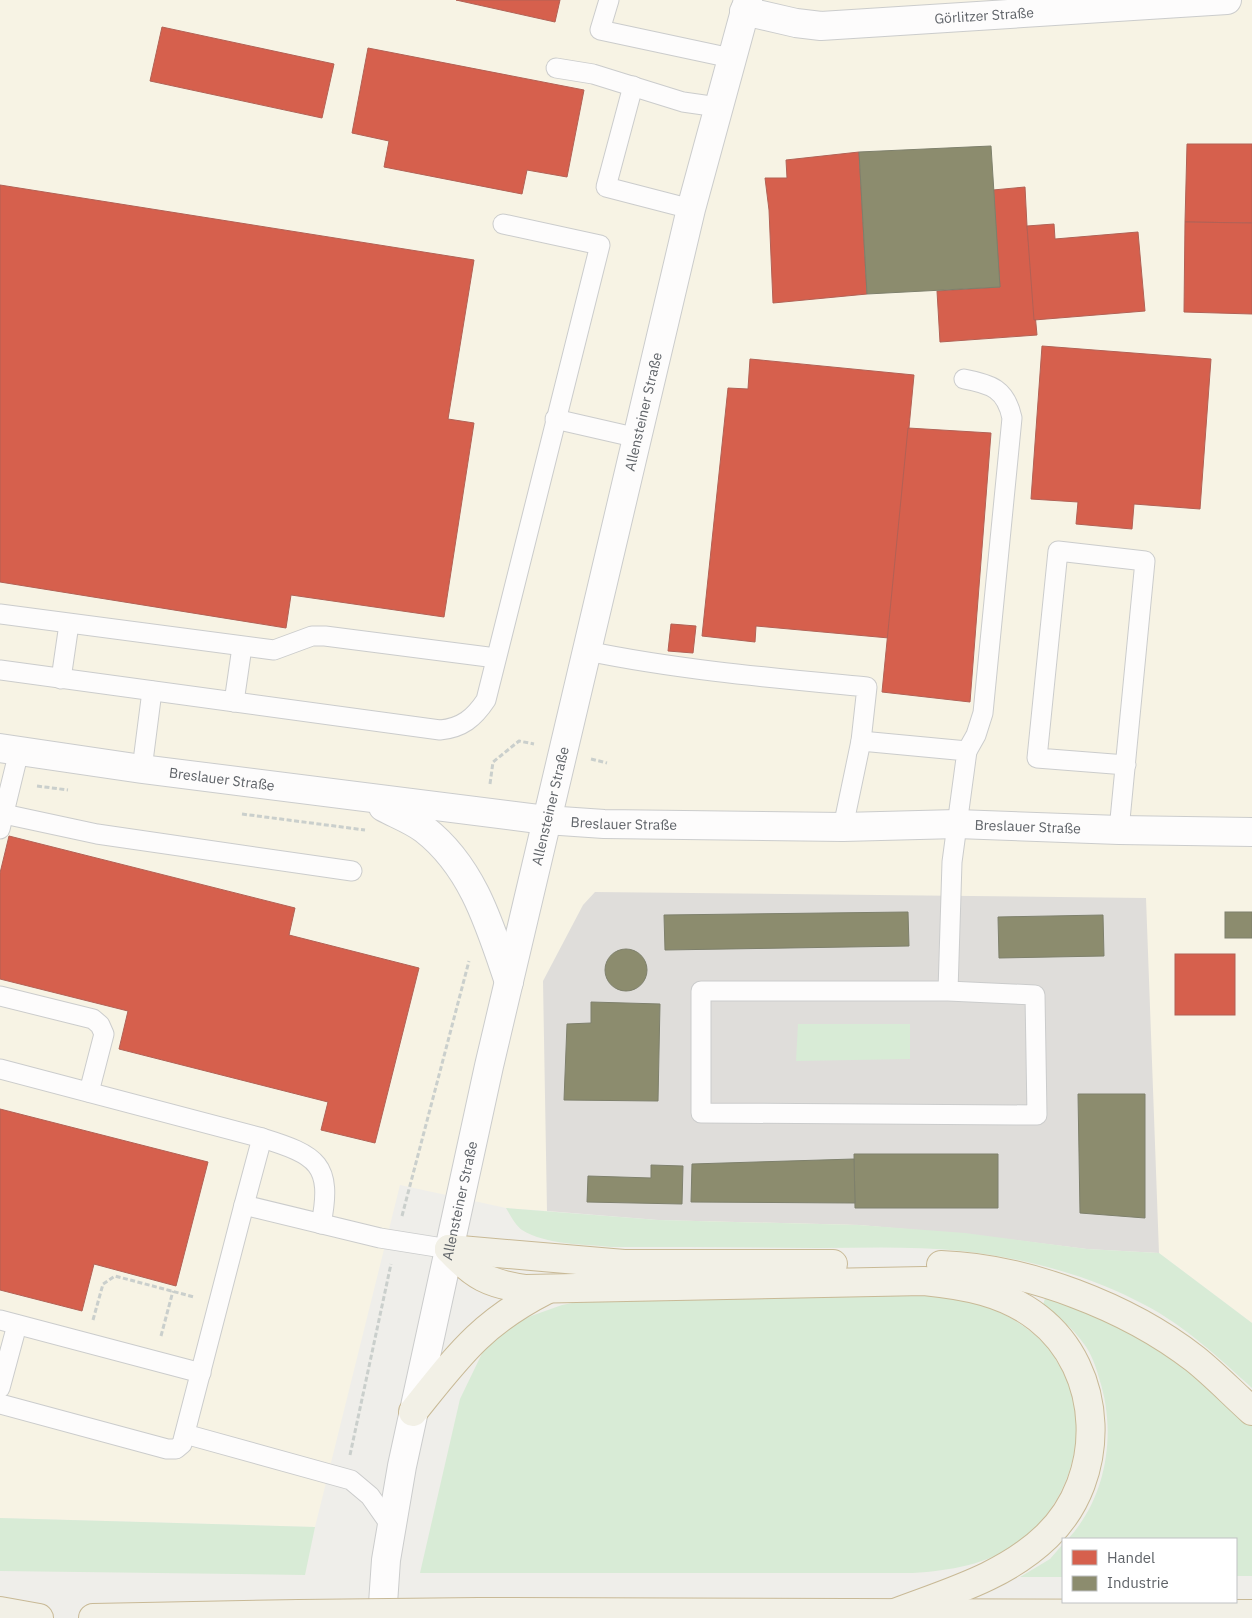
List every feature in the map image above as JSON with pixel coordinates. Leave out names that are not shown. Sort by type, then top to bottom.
[{"type":"highway","points":[[449,1249],[470,1270],[482,1278],[512,1287],[547,1289],[924,1281],[973,1288],[1016,1305],[1038,1318],[1058,1337],[1077,1365],[1088,1401],[1092,1439],[1085,1475],[1070,1506],[1049,1534],[1017,1560],[993,1575],[897,1612]]},
{"type":"highway","points":[[449,1249],[624,1264],[944,1265],[988,1270],[1082,1297],[1123,1315],[1161,1336],[1196,1360],[1252,1411]]},
{"type":"highway","points":[[413,1412],[459,1354],[482,1330],[513,1307],[547,1289]]},
{"type":"highway","points":[[0,1611],[39,1618]]},
{"type":"highway","points":[[92,1618],[479,1612],[1252,1614]]},
{"type":"street","name":"Görlitzer Straße","points":[[746,6],[796,23],[821,26],[1051,13],[1215,0]]},
{"type":"street","name":"Allensteiner Straße","points":[[382,1618],[391,1526],[413,1412],[509,982],[691,209],[746,6]]},
{"type":"street","name":"Breslauer Straße","points":[[10,750],[142,770],[368,799],[546,820],[604,824],[843,827],[957,824],[1119,830],[1252,832]]},
{"type":"street","points":[[368,799],[423,828],[453,858],[481,901],[509,982]]},
{"type":"lane","points":[[609,0],[600,30],[731,58]]},
{"type":"lane","points":[[556,68],[593,74],[683,102],[718,106]]},
{"type":"lane","points":[[633,86],[606,187],[691,209]]},
{"type":"lane","points":[[0,670],[440,730],[452,729],[466,723],[486,700],[600,245],[503,224]]},
{"type":"lane","points":[[948,991],[952,862],[967,752],[976,735],[983,713],[1012,418],[1009,403],[999,390],[982,382],[964,379]]},
{"type":"lane","points":[[555,420],[638,438]]},
{"type":"lane","points":[[1119,830],[1126,765],[1145,561],[1058,551],[1037,758],[1126,765]]},
{"type":"lane","points":[[0,614],[274,650],[312,636],[325,636],[496,658]]},
{"type":"lane","points":[[61,679],[69,624]]},
{"type":"lane","points":[[234,702],[242,647]]},
{"type":"lane","points":[[587,651],[626,659],[750,676],[867,687],[861,742],[843,827]]},
{"type":"lane","points":[[142,770],[152,691]]},
{"type":"lane","points":[[861,742],[967,752]]},
{"type":"lane","points":[[10,750],[2,821],[352,871]]},
{"type":"lane","points":[[701,991],[948,991],[1035,995],[1037,1115],[701,1113],[701,991]]},
{"type":"lane","points":[[0,996],[93,1019],[100,1025],[104,1034],[89,1092]]},
{"type":"lane","points":[[0,1069],[290,1147],[311,1160],[323,1176],[326,1188],[321,1224]]},
{"type":"lane","points":[[0,1404],[167,1449],[176,1448],[182,1444],[262,1138]]},
{"type":"lane","points":[[244,1205],[396,1242],[449,1249]]},
{"type":"lane","points":[[0,1388],[8,1323],[201,1372]]},
{"type":"lane","points":[[185,1434],[348,1479],[370,1496],[391,1526]]},
{"type":"path","points":[[348,1479],[408,1190],[470,952]]},
{"type":"path","points":[[87,1343],[103,1284],[115,1276],[219,1304]]},
{"type":"path","points":[[154,1361],[173,1291]]},
{"type":"shaded area","points":[[0,0],[1252,0],[1252,1323],[1159,1253],[506,1208],[400,1185],[315,1527],[0,1518]]},
{"type":"shaded area","points":[[595,892],[1146,898],[1159,1253],[1087,1249],[972,1235],[859,1225],[658,1220],[547,1211],[543,981],[583,905]]},
{"type":"green space","points":[[798,1024],[910,1024],[910,1059],[796,1061]]},
{"type":"green space","points":[[506,1208],[658,1220],[859,1225],[965,1233],[1087,1249],[1159,1253],[1252,1323],[1252,1388],[1201,1343],[1160,1313],[1102,1285],[1033,1263],[985,1254],[925,1248],[611,1247],[577,1244],[542,1239],[522,1230],[515,1223]]},
{"type":"green space","points":[[868,1293],[944,1295],[958,1297],[987,1306],[1011,1318],[1034,1334],[1049,1348],[1059,1365],[1069,1386],[1075,1409],[1076,1433],[1073,1456],[1066,1479],[1056,1500],[1043,1519],[1014,1546],[972,1564],[943,1570],[913,1573],[420,1573],[460,1399],[487,1343],[517,1321],[562,1305],[593,1299]]},
{"type":"green space","points":[[1046,1295],[1082,1308],[1134,1334],[1191,1373],[1252,1425],[1252,1576],[1237,1576],[1237,1538],[1069,1538],[1092,1504],[1100,1484],[1105,1463],[1107,1420],[1098,1374],[1087,1348],[1060,1318],[1043,1305]]},
{"type":"green space","points":[[0,1518],[315,1527],[305,1575],[0,1571]]},
{"type":"green space","points":[[1062,1545],[1062,1577],[1020,1577],[1050,1559]]},
{"type":"building: Handel","points":[[456,0],[560,0],[555,22]]},
{"type":"building: Handel","points":[[162,27],[334,64],[322,118],[150,81]]},
{"type":"building: Handel","points":[[368,48],[584,90],[567,177],[527,170],[522,194],[384,167],[389,141],[352,133]]},
{"type":"building: Handel","points":[[1187,144],[1252,144],[1252,223],[1185,222]]},
{"type":"building: Handel","points":[[859,152],[867,294],[773,303],[769,210],[765,178],[787,178],[786,160]]},
{"type":"building: Handel","points":[[0,185],[474,260],[448,419],[474,423],[444,617],[291,595],[286,628],[0,582]]},
{"type":"building: Handel","points":[[1025,187],[1037,335],[940,342],[937,291],[1000,287],[993,190]]},
{"type":"building: Handel","points":[[1185,222],[1252,223],[1252,314],[1184,312]]},
{"type":"building: Handel","points":[[1054,224],[1055,239],[1138,232],[1145,311],[1034,320],[1027,226]]},
{"type":"building: Handel","points":[[1042,346],[1211,359],[1200,509],[1134,504],[1132,529],[1076,524],[1078,502],[1031,499]]},
{"type":"building: Handel","points":[[750,359],[914,375],[889,638],[756,626],[755,642],[702,636],[728,388],[748,389]]},
{"type":"building: Handel","points":[[908,428],[991,433],[970,702],[882,692]]},
{"type":"building: Handel","points":[[671,624],[696,626],[693,653],[668,651]]},
{"type":"building: Handel","points":[[9,836],[295,908],[289,935],[419,968],[375,1143],[321,1130],[328,1102],[119,1049],[128,1011],[0,979],[0,873]]},
{"type":"building: Handel","points":[[1175,954],[1235,954],[1235,1015],[1175,1015]]},
{"type":"building: Handel","points":[[0,1109],[208,1162],[176,1286],[94,1264],[82,1311],[0,1290]]},
{"type":"building: Industrie","points":[[991,146],[1000,287],[867,294],[859,152]]},
{"type":"building: Industrie","points":[[908,912],[909,946],[665,950],[664,915]]},
{"type":"building: Industrie","points":[[1225,912],[1252,912],[1252,938],[1225,938]]},
{"type":"building: Industrie","points":[[1103,915],[1104,956],[999,958],[998,917]]},
{"type":"building: Industrie","points":[[626,949],[641,955],[647,970],[641,985],[626,991],[611,985],[605,970],[611,955]]},
{"type":"building: Industrie","points":[[591,1002],[660,1004],[658,1101],[564,1100],[567,1024],[591,1023]]},
{"type":"building: Industrie","points":[[1078,1094],[1145,1094],[1145,1218],[1080,1213]]},
{"type":"building: Industrie","points":[[854,1154],[998,1154],[998,1208],[855,1208]]},
{"type":"building: Industrie","points":[[854,1159],[855,1203],[691,1202],[692,1164]]},
{"type":"building: Industrie","points":[[651,1165],[683,1166],[682,1204],[587,1202],[588,1176],[651,1178]]}]
